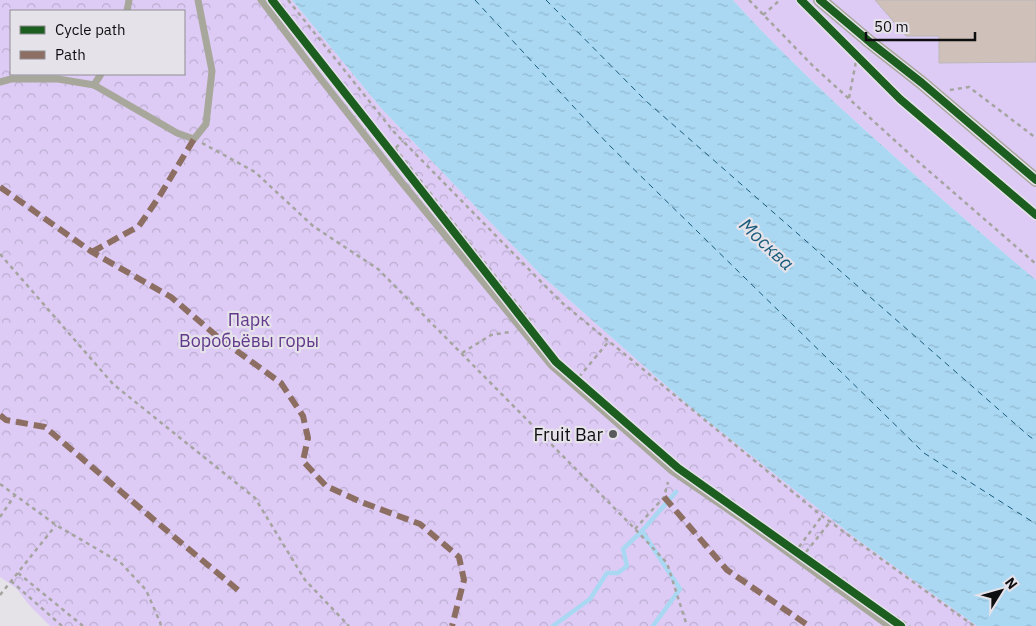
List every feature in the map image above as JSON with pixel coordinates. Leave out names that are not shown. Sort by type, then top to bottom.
[{"type":"street","points":[[820,0],[922,82],[1036,180]]},
{"type":"lane","points":[[0,82],[11,79],[58,79],[94,85],[177,133],[194,139],[206,124],[212,71],[198,0]]},
{"type":"lane","points":[[261,0],[399,179],[551,365],[672,471],[739,517],[888,626]]},
{"type":"lane","points":[[94,85],[100,75]]},
{"type":"path","points":[[288,0],[394,132],[561,302],[822,516],[974,626]]},
{"type":"path","points":[[749,0],[813,66],[921,165],[1036,264]]},
{"type":"path","points":[[763,15],[780,0]]},
{"type":"path","points":[[849,98],[860,59],[850,49]]},
{"type":"path","points":[[946,90],[969,87],[1036,138]]},
{"type":"path","points":[[194,139],[255,172],[313,226],[378,269],[635,529],[667,564],[687,626]]},
{"type":"path","points":[[403,141],[395,148],[534,329]]},
{"type":"path","points":[[385,144],[534,329]]},
{"type":"path","points":[[0,254],[113,384],[254,498],[305,580],[349,626]]},
{"type":"path","points":[[462,353],[491,335],[512,332],[518,325]]},
{"type":"path","points":[[580,376],[609,341]]},
{"type":"path","points":[[570,374],[584,386]]},
{"type":"path","points":[[635,529],[664,497],[672,471]]},
{"type":"path","points":[[0,484],[56,525],[121,563],[146,590],[161,626]]},
{"type":"path","points":[[0,517],[15,495]]},
{"type":"path","points":[[798,547],[822,516]]},
{"type":"path","points":[[806,553],[830,522]]},
{"type":"path","points":[[0,596],[56,525]]},
{"type":"path","points":[[787,546],[811,562]]},
{"type":"path","points":[[18,572],[83,626]]},
{"type":"path","points":[[11,581],[62,626]]},
{"type":"path","points":[[884,614],[901,626]]},
{"type":"path","points":[[894,615],[910,626]]},
{"type":"green space","name":"Парк Воробьёвы горы","points":[[0,0],[292,0],[381,108],[541,275],[695,411],[858,540],[977,626],[50,626],[30,606],[16,588],[0,577]]},
{"type":"green space","points":[[733,0],[1036,0],[1036,280],[846,112],[788,57]]},
{"type":"water","name":"Москва","points":[[292,0],[733,0],[788,57],[846,112],[1036,280],[1036,626],[977,626],[858,540],[695,411],[541,275],[381,108]]},
{"type":"building","points":[[875,0],[1036,0],[1036,62],[939,63],[939,36],[906,36]]},
{"type":"waterway","points":[[553,626],[590,599],[607,573],[618,573],[627,566],[623,549],[642,531],[676,492]]},
{"type":"waterway","points":[[642,531],[680,589],[653,626]]},
{"type":"ferry route","points":[[475,0],[608,144],[924,453],[1036,524]]},
{"type":"ferry route","points":[[546,0],[646,101],[1036,441]]},
{"type":"marked path","points":[[92,252],[139,226],[194,139]]},
{"type":"marked path","points":[[0,187],[92,252],[171,297],[219,338],[281,383],[303,416],[308,438],[303,461],[326,486],[361,502],[420,524],[459,557],[464,580],[452,626]]},
{"type":"marked path","points":[[0,415],[6,420],[45,427],[238,590]]},
{"type":"marked path","points":[[664,497],[727,570],[809,626]]},
{"type":"cycle path","points":[[272,0],[556,362],[678,468],[901,626]]},
{"type":"cycle path","points":[[801,0],[900,99],[1036,215]]},
{"type":"cycle path","points":[[820,0],[922,83],[1036,180]]},
{"type":"place","name":"Fruit Bar","points":[[613,434]]}]
